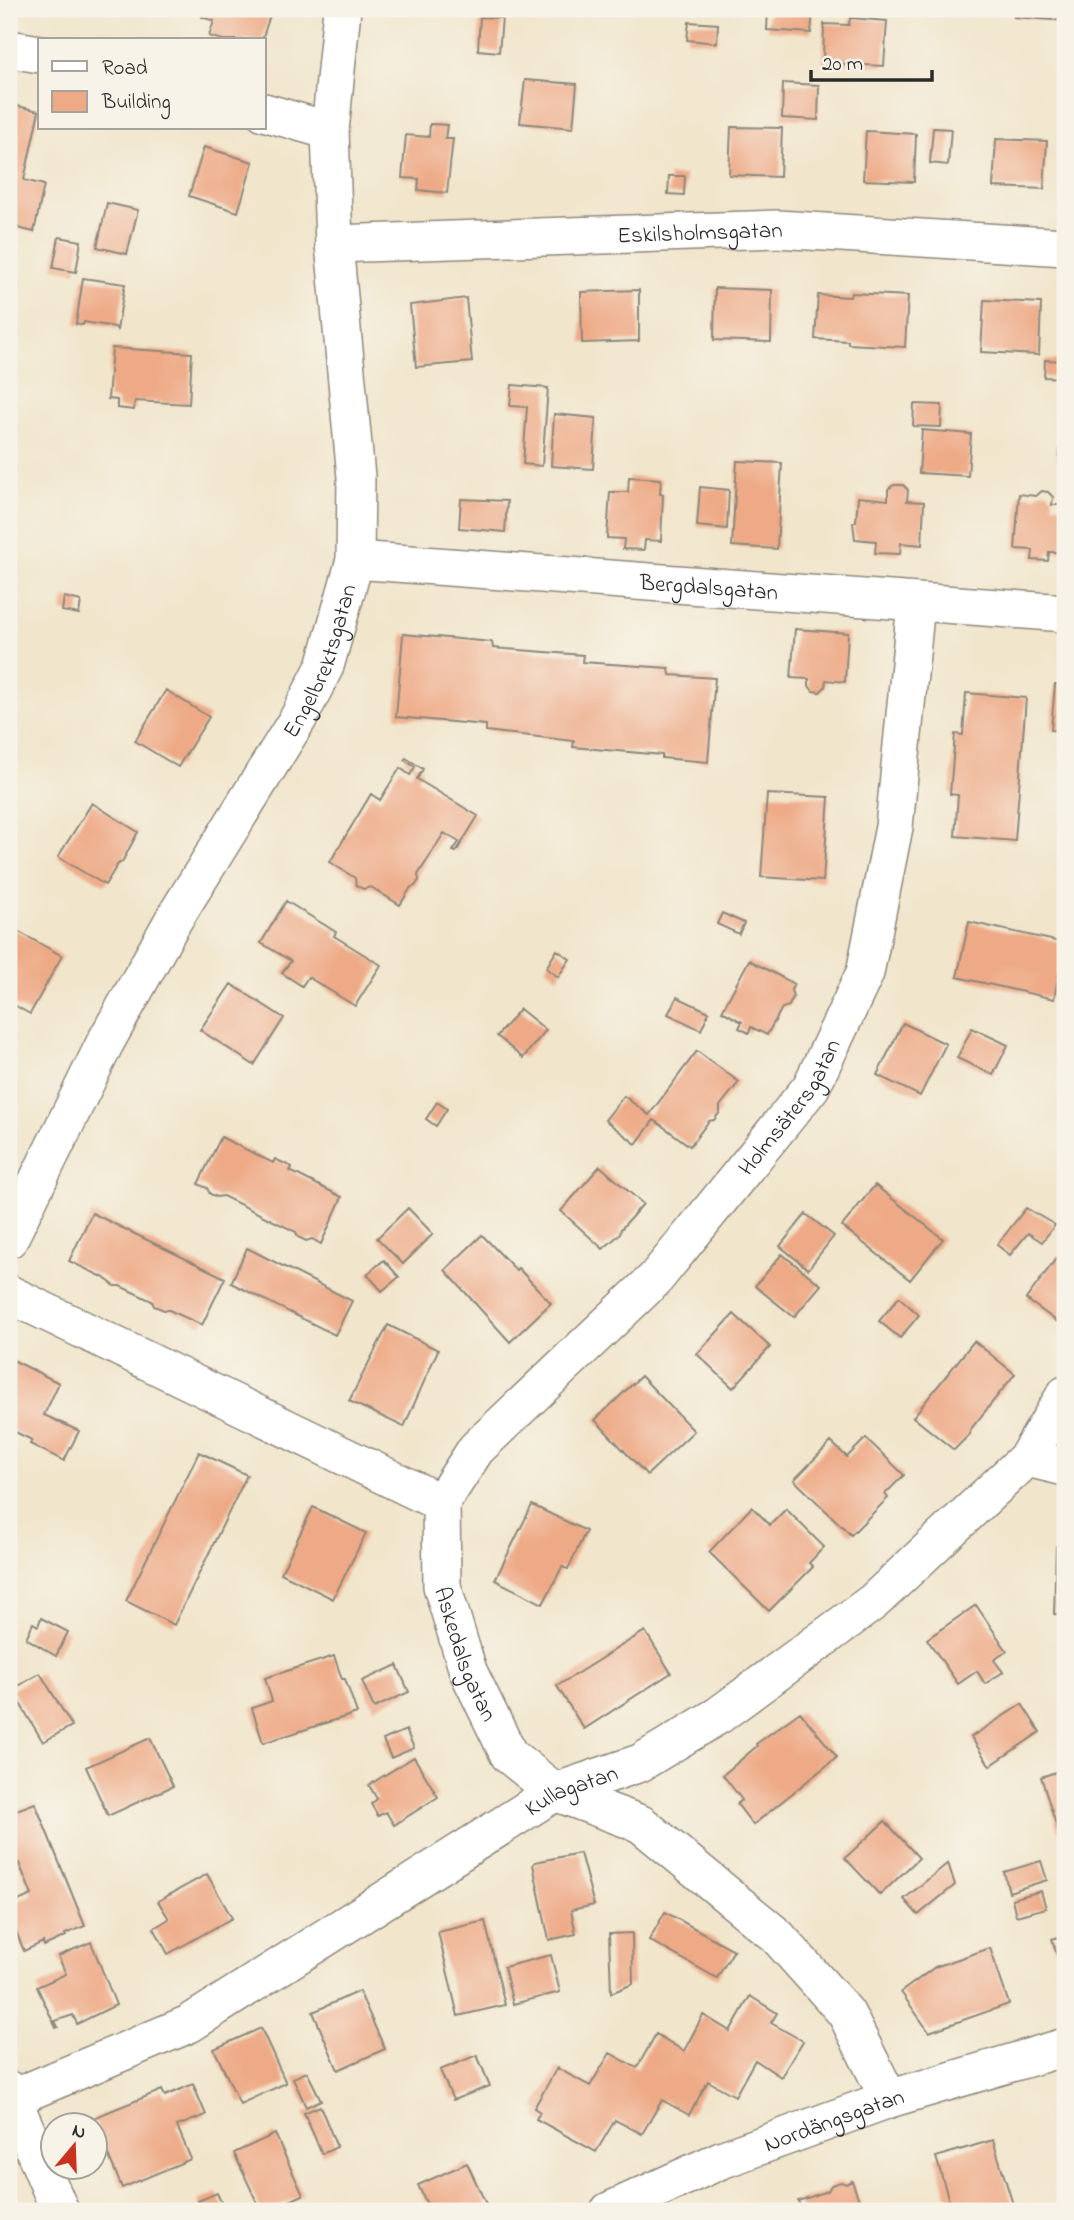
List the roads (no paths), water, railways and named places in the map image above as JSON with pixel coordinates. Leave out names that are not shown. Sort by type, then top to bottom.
[{"type":"street","name":"Engelbrektsgatan","points":[[9,1239],[118,1020],[174,919],[299,717],[320,676],[355,560],[356,477],[334,244],[330,131],[342,9]]},
{"type":"street","points":[[9,49],[38,54]]},
{"type":"street","points":[[266,113],[330,131]]},
{"type":"street","name":"Eskilsholmsgatan","points":[[334,244],[777,229],[1065,247]]},
{"type":"street","name":"Bergdalsgatan","points":[[355,560],[1065,613]]},
{"type":"street","name":"Holmsätersgatan","points":[[442,1503],[476,1449],[655,1279],[811,1087],[865,973],[894,827],[916,603]]},
{"type":"street","points":[[9,1294],[442,1503]]},
{"type":"street","name":"Kullagatan","points":[[11,2094],[189,2024],[555,1791],[640,1763],[719,1715],[873,1602],[1027,1458],[1065,1395]]},
{"type":"street","points":[[1027,1458],[1065,1467]]},
{"type":"street","name":"Askedalsgatan","points":[[442,1503],[442,1586],[468,1671],[509,1755],[555,1791],[641,1824],[778,1936],[846,2013],[889,2099]]},
{"type":"street","name":"Nordängsgatan","points":[[609,2211],[721,2160],[889,2099],[1065,2047]]},
{"type":"street","points":[[11,2094],[60,2211]]}]
